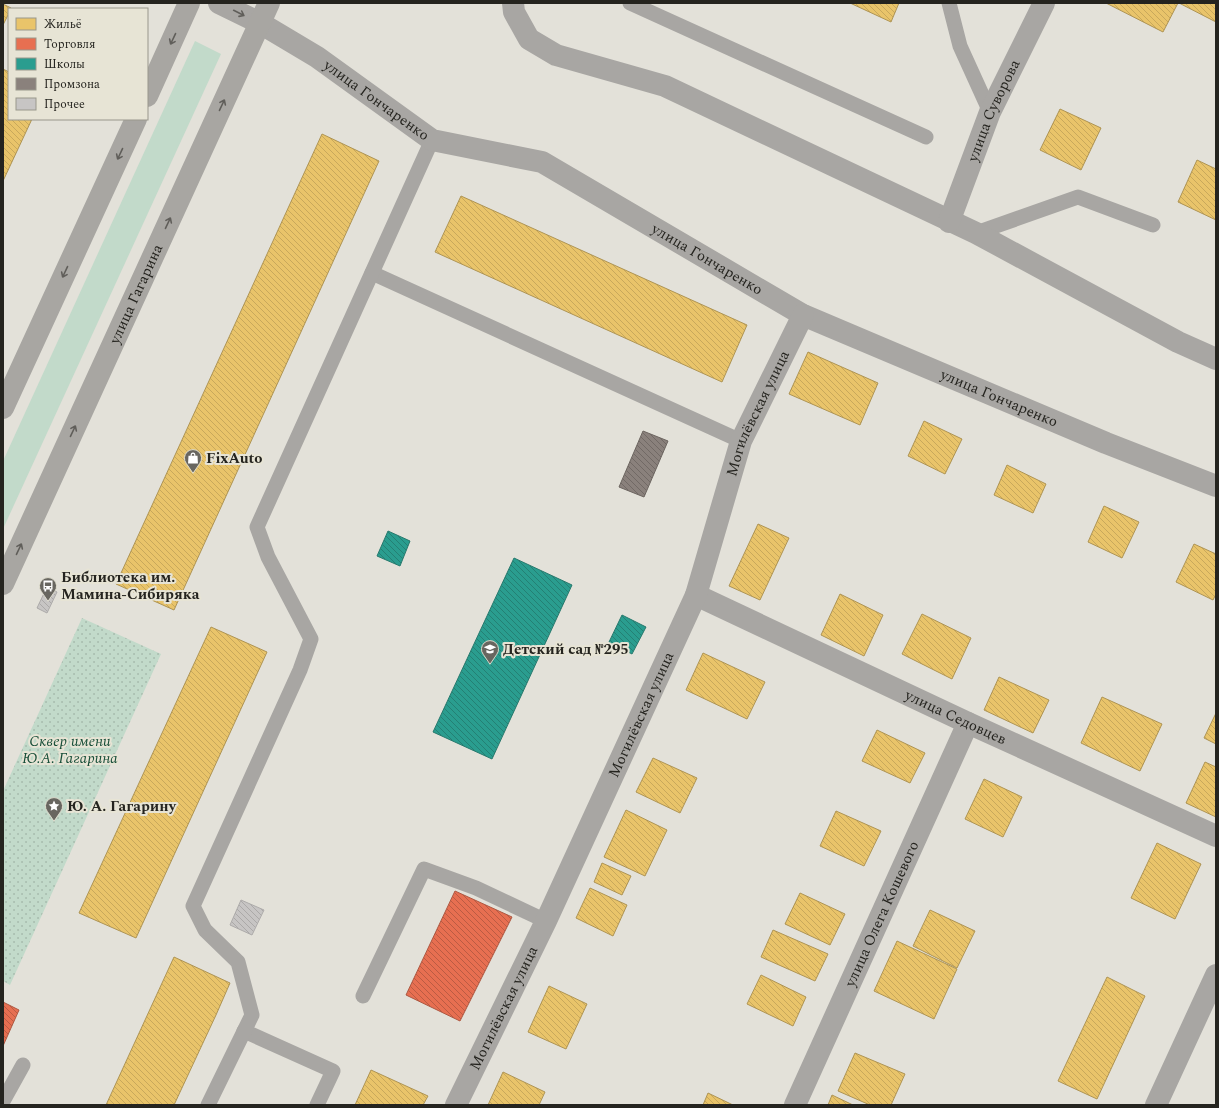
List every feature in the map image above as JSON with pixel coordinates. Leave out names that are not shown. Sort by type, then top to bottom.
[{"type":"main road","points":[[148,94],[189,3]]},
{"type":"main road","name":"улица Гагарина","points":[[3,584],[269,3]]},
{"type":"main road","points":[[3,408],[136,120]]},
{"type":"street","name":"улица Гончаренко","points":[[219,3],[260,24],[317,57],[432,140],[542,162],[803,315],[1099,440],[1216,486]]},
{"type":"street","points":[[513,3],[514,12],[529,39],[556,55],[665,86],[949,222],[976,233],[1178,342],[1216,359]]},
{"type":"street","name":"улица Суворова","points":[[949,222],[990,112],[1044,3]]},
{"type":"street","name":"Могилёвская улица","points":[[456,1105],[546,921],[696,596],[741,441],[803,315]]},
{"type":"street","name":"улица Седовцев","points":[[696,596],[968,723],[1216,836]]},
{"type":"street","name":"улица Олега Кошевого","points":[[795,1105],[968,723]]},
{"type":"street","points":[[1156,1105],[1216,975]]},
{"type":"lane","points":[[630,3],[926,137]]},
{"type":"lane","points":[[949,3],[960,46],[990,112]]},
{"type":"lane","points":[[208,1105],[252,1014],[238,962],[205,930],[193,906],[300,670],[311,639],[268,557],[257,527],[432,140]]},
{"type":"lane","points":[[976,233],[1078,197],[1153,225]]},
{"type":"lane","points":[[372,273],[741,441]]},
{"type":"lane","points":[[363,996],[424,869],[476,888],[546,921]]},
{"type":"lane","points":[[244,1031],[333,1071],[317,1105]]},
{"type":"lane","points":[[3,1100],[23,1065]]},
{"type":"green space","points":[[195,41],[221,54],[3,529],[3,461]]},
{"type":"green space","name":"Сквер имени Ю.А. Гагарина","points":[[82,618],[161,654],[10,985],[3,981],[3,791]]},
{"type":"building: Жильё","points":[[850,3],[899,3],[891,22]]},
{"type":"building: Жильё","points":[[1106,3],[1178,3],[1163,32]]},
{"type":"building: Жильё","points":[[1179,3],[1216,3],[1216,22]]},
{"type":"building: Жильё","points":[[3,4],[11,8],[8,8],[8,15],[3,25]]},
{"type":"building: Жильё","points":[[3,69],[8,72],[8,120],[32,120],[3,181]]},
{"type":"building: Жильё","points":[[1060,109],[1101,128],[1081,170],[1040,150]]},
{"type":"building: Жильё","points":[[322,134],[379,161],[174,610],[116,584]]},
{"type":"building: Жильё","points":[[1197,160],[1216,169],[1216,220],[1178,202]]},
{"type":"building: Жильё","points":[[461,196],[747,325],[722,382],[435,252]]},
{"type":"building: Жильё","points":[[808,352],[878,383],[860,425],[789,394]]},
{"type":"building: Жильё","points":[[924,421],[962,439],[945,474],[908,456]]},
{"type":"building: Жильё","points":[[1007,465],[1046,484],[1033,513],[994,495]]},
{"type":"building: Жильё","points":[[1104,506],[1139,522],[1122,558],[1088,542]]},
{"type":"building: Жильё","points":[[758,524],[789,538],[760,600],[729,586]]},
{"type":"building: Жильё","points":[[1194,544],[1216,554],[1216,594],[1213,600],[1176,582]]},
{"type":"building: Жильё","points":[[840,594],[883,615],[864,656],[821,635]]},
{"type":"building: Жильё","points":[[922,614],[971,638],[952,679],[902,654]]},
{"type":"building: Жильё","points":[[211,627],[267,652],[136,938],[79,913]]},
{"type":"building: Жильё","points":[[703,653],[765,682],[747,719],[686,690]]},
{"type":"building: Жильё","points":[[999,677],[1049,700],[1033,733],[984,710]]},
{"type":"building: Жильё","points":[[1102,697],[1162,724],[1140,771],[1081,743]]},
{"type":"building: Жильё","points":[[1216,713],[1216,744],[1204,738]]},
{"type":"building: Жильё","points":[[877,730],[925,753],[910,783],[862,761]]},
{"type":"building: Жильё","points":[[653,758],[697,778],[680,813],[636,792]]},
{"type":"building: Жильё","points":[[1205,762],[1216,767],[1216,817],[1186,803]]},
{"type":"building: Жильё","points":[[984,779],[1022,797],[1003,837],[965,819]]},
{"type":"building: Жильё","points":[[626,810],[667,830],[645,876],[604,857]]},
{"type":"building: Жильё","points":[[836,811],[881,831],[864,866],[820,846]]},
{"type":"building: Жильё","points":[[1157,843],[1201,864],[1175,919],[1131,898]]},
{"type":"building: Жильё","points":[[602,863],[631,876],[622,895],[594,882]]},
{"type":"building: Жильё","points":[[590,888],[627,905],[613,936],[576,918]]},
{"type":"building: Жильё","points":[[800,893],[845,914],[830,945],[785,924]]},
{"type":"building: Жильё","points":[[930,910],[975,931],[957,968],[913,946]]},
{"type":"building: Жильё","points":[[773,930],[828,954],[815,981],[761,957]]},
{"type":"building: Жильё","points":[[897,941],[957,969],[934,1019],[874,991]]},
{"type":"building: Жильё","points":[[174,957],[230,983],[216,1015],[174,1105],[106,1105]]},
{"type":"building: Жильё","points":[[761,975],[806,997],[793,1026],[747,1004]]},
{"type":"building: Жильё","points":[[1107,977],[1145,996],[1097,1099],[1058,1081]]},
{"type":"building: Жильё","points":[[549,986],[587,1004],[566,1049],[528,1032]]},
{"type":"building: Жильё","points":[[855,1053],[905,1074],[891,1105],[870,1105],[838,1091]]},
{"type":"building: Жильё","points":[[371,1070],[428,1096],[423,1105],[355,1105]]},
{"type":"building: Жильё","points":[[503,1072],[545,1092],[539,1105],[488,1105]]},
{"type":"building: Жильё","points":[[708,1093],[733,1105],[703,1105]]},
{"type":"building: Жильё","points":[[832,1095],[853,1105],[828,1105]]},
{"type":"building: Торговля","points":[[455,891],[512,917],[460,1021],[406,995]]},
{"type":"building: Торговля","points":[[3,1002],[19,1010],[3,1046]]},
{"type":"building: Школы","points":[[388,531],[410,541],[400,566],[377,556]]},
{"type":"building: Школы","points":[[514,558],[572,585],[492,759],[433,732]]},
{"type":"building: Школы","points":[[622,615],[646,627],[632,654],[609,642]]},
{"type":"building: Промзона","points":[[643,431],[668,441],[644,497],[619,487]]},
{"type":"building: Прочее","points":[[47,587],[57,592],[47,613],[37,608]]},
{"type":"building: Прочее","points":[[241,900],[264,910],[252,935],[230,925]]},
{"type":"place","name":"FixAuto","points":[[193,473]]},
{"type":"place","name":"Библиотека им. Мамина-Сибиряка","points":[[48,601]]},
{"type":"place","name":"Детский сад №295","points":[[490,664]]},
{"type":"place","name":"Ю. А. Гагарину","points":[[54,821]]}]
